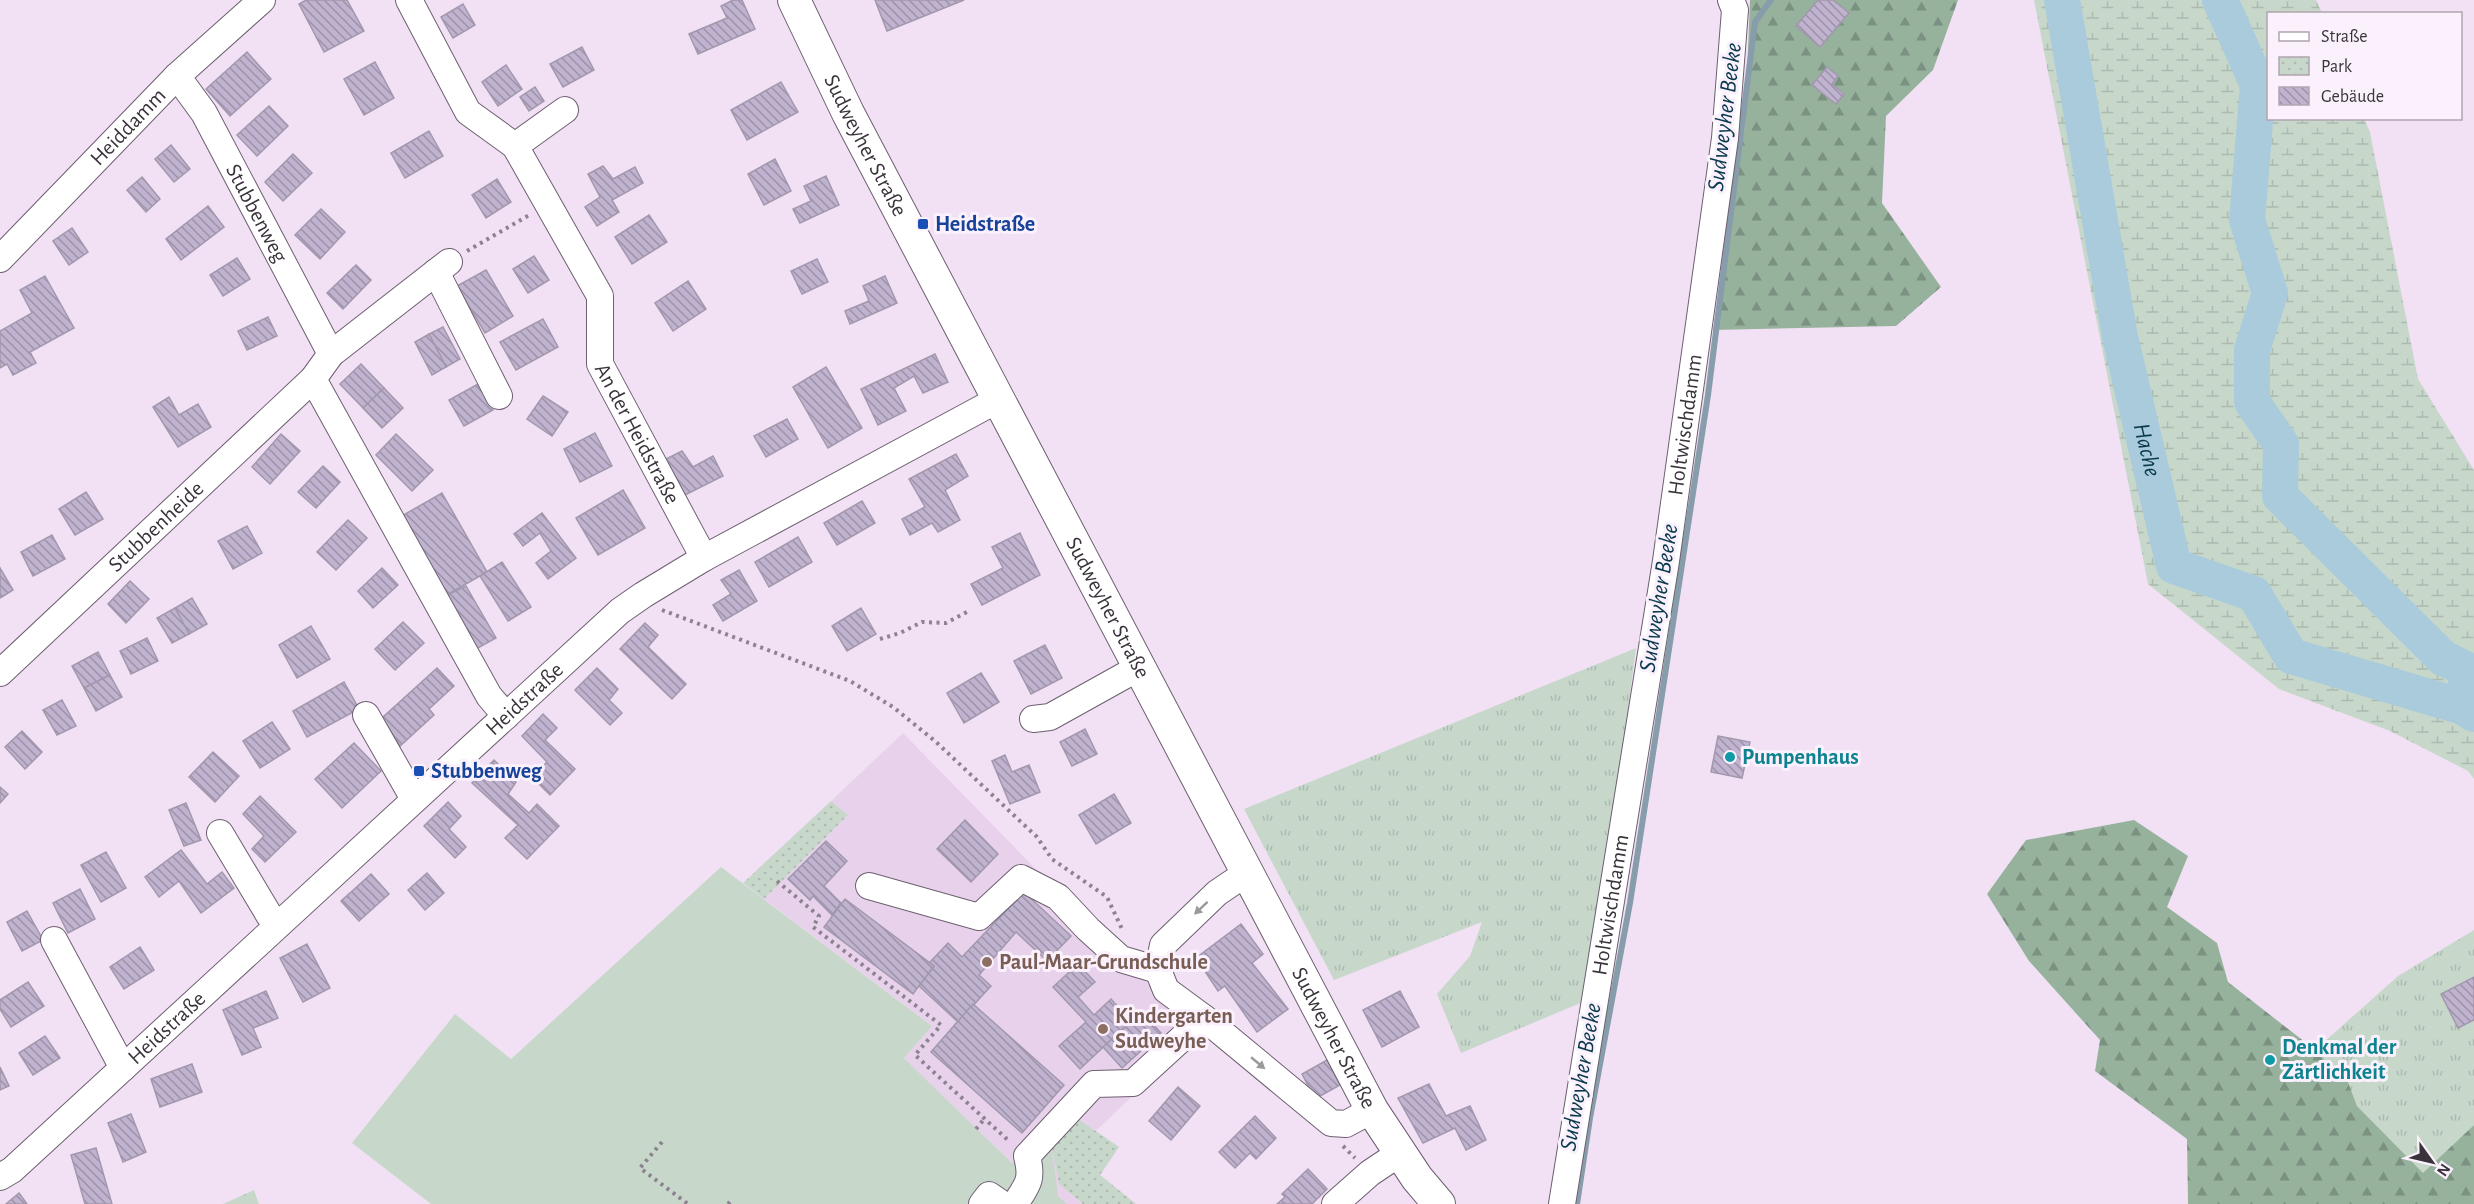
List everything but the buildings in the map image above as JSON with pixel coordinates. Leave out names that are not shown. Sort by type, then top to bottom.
[{"type":"main road","name":"Sudweyher Straße","points":[[794,0],[848,113],[1372,1110],[1434,1202]]},
{"type":"street","name":"Heiddamm","points":[[0,259],[177,76],[262,0]]},
{"type":"street","name":"An der Heidstraße","points":[[409,0],[468,112],[514,146],[600,296],[600,364],[704,558]]},
{"type":"street","name":"Holtwischdamm","points":[[1562,1204],[1668,549],[1725,138],[1735,10],[1731,0]]},
{"type":"street","name":"Stubbenweg","points":[[177,76],[204,113],[331,354]]},
{"type":"street","points":[[514,146],[565,110]]},
{"type":"street","points":[[499,396],[442,267],[331,354],[314,379],[489,696],[506,716]]},
{"type":"street","name":"Stubbenheide","points":[[0,674],[314,379]]},
{"type":"street","name":"Heidstraße","points":[[0,1177],[12,1170],[620,611],[704,558],[999,399]]},
{"type":"street","points":[[1033,719],[1050,717],[1140,667]]},
{"type":"street","points":[[366,715],[414,799]]},
{"type":"street","points":[[220,833],[269,915],[278,926]]},
{"type":"street","points":[[1248,872],[1217,893],[1163,945],[1158,970],[1166,990],[1204,1018],[1331,1123],[1346,1125],[1372,1110]]},
{"type":"street","points":[[869,886],[979,917],[1022,878],[1058,897],[1121,959],[1158,970]]},
{"type":"street","points":[[54,940],[123,1068]]},
{"type":"street","points":[[1015,1204],[1031,1172],[1027,1156],[1094,1084],[1132,1083],[1204,1018]]},
{"type":"street","points":[[1335,1204],[1370,1173],[1400,1153]]},
{"type":"street","points":[[982,1204],[989,1195],[1002,1204]]},
{"type":"path","points":[[442,267],[548,204]]},
{"type":"path","points":[[643,595],[652,604],[669,614],[850,681],[893,707],[935,741],[1037,837],[1052,859],[1107,897],[1123,930]]},
{"type":"path","points":[[880,639],[900,633],[922,622],[946,623],[968,612]]},
{"type":"path","points":[[777,881],[819,916],[813,927],[941,1025],[915,1055],[1027,1156]]},
{"type":"path","points":[[976,1128],[984,1118]]},
{"type":"path","points":[[1331,1123],[1333,1136],[1370,1173]]},
{"type":"path","points":[[662,1142],[640,1168],[688,1204]]},
{"type":"shaded area","name":"Paul-Maar-Grundschule","points":[[903,733],[1197,1034],[1096,1131],[1119,1147],[1100,1175],[1136,1204],[1067,1204],[1012,1163],[904,1058],[931,1025],[764,899],[848,815],[831,801]]},
{"type":"green space","points":[[1750,0],[1958,0],[1933,70],[1886,116],[1882,203],[1941,287],[1896,326],[1713,330],[1745,125]]},
{"type":"green space","points":[[2034,0],[2316,0],[2322,12],[2267,12],[2267,120],[2364,120],[2370,132],[2418,379],[2474,470],[2474,779],[2468,771],[2390,731],[2279,689],[2148,584]]},
{"type":"green space","points":[[1636,648],[1590,999],[1461,1053],[1437,994],[1470,956],[1482,922],[1334,980],[1244,809]]},
{"type":"green space","points":[[831,801],[848,815],[764,899],[743,883]]},
{"type":"green space","points":[[2134,820],[2188,856],[2167,907],[2217,943],[2228,982],[2315,1050],[2348,1082],[2357,1106],[2423,1173],[2474,1125],[2474,1204],[2188,1204],[2187,1139],[2095,1071],[2100,1040],[2029,961],[1987,894],[2026,840]]},
{"type":"green space","points":[[721,867],[932,1026],[904,1058],[1012,1163],[1052,1147],[1058,1196],[1067,1204],[431,1204],[352,1143],[455,1014],[511,1059]]},
{"type":"green space","points":[[2474,930],[2474,1125],[2423,1174],[2357,1106],[2348,1082],[2315,1050],[2398,976]]},
{"type":"green space","points":[[1075,1117],[1119,1147],[1100,1175],[1136,1204],[1083,1204],[1059,1184],[1052,1147]]},
{"type":"green space","points":[[254,1190],[259,1204],[223,1204]]},
{"type":"waterway","name":"Sudweyher Beeke","points":[[1577,1204],[1590,1118],[1630,903],[1708,395],[1755,22],[1771,0]]},
{"type":"waterway","name":"Hache","points":[[2062,0],[2120,337],[2174,566],[2254,594],[2291,656],[2463,707],[2474,714]]},
{"type":"waterway","name":"Hache","points":[[2220,0],[2258,85],[2247,220],[2270,293],[2252,350],[2252,402],[2281,444],[2280,496],[2443,658],[2468,670],[2463,707]]},
{"type":"place","name":"Heidstraße","points":[[923,224]]},
{"type":"place","name":"Pumpenhaus","points":[[1730,757]]},
{"type":"place","name":"Stubbenweg","points":[[419,771]]},
{"type":"place","name":"Paul-Maar-Grundschule","points":[[987,962]]},
{"type":"place","name":"Kindergarten Sudweyhe","points":[[1103,1029]]},
{"type":"place","name":"Denkmal der Zärtlichkeit","points":[[2270,1060]]}]
